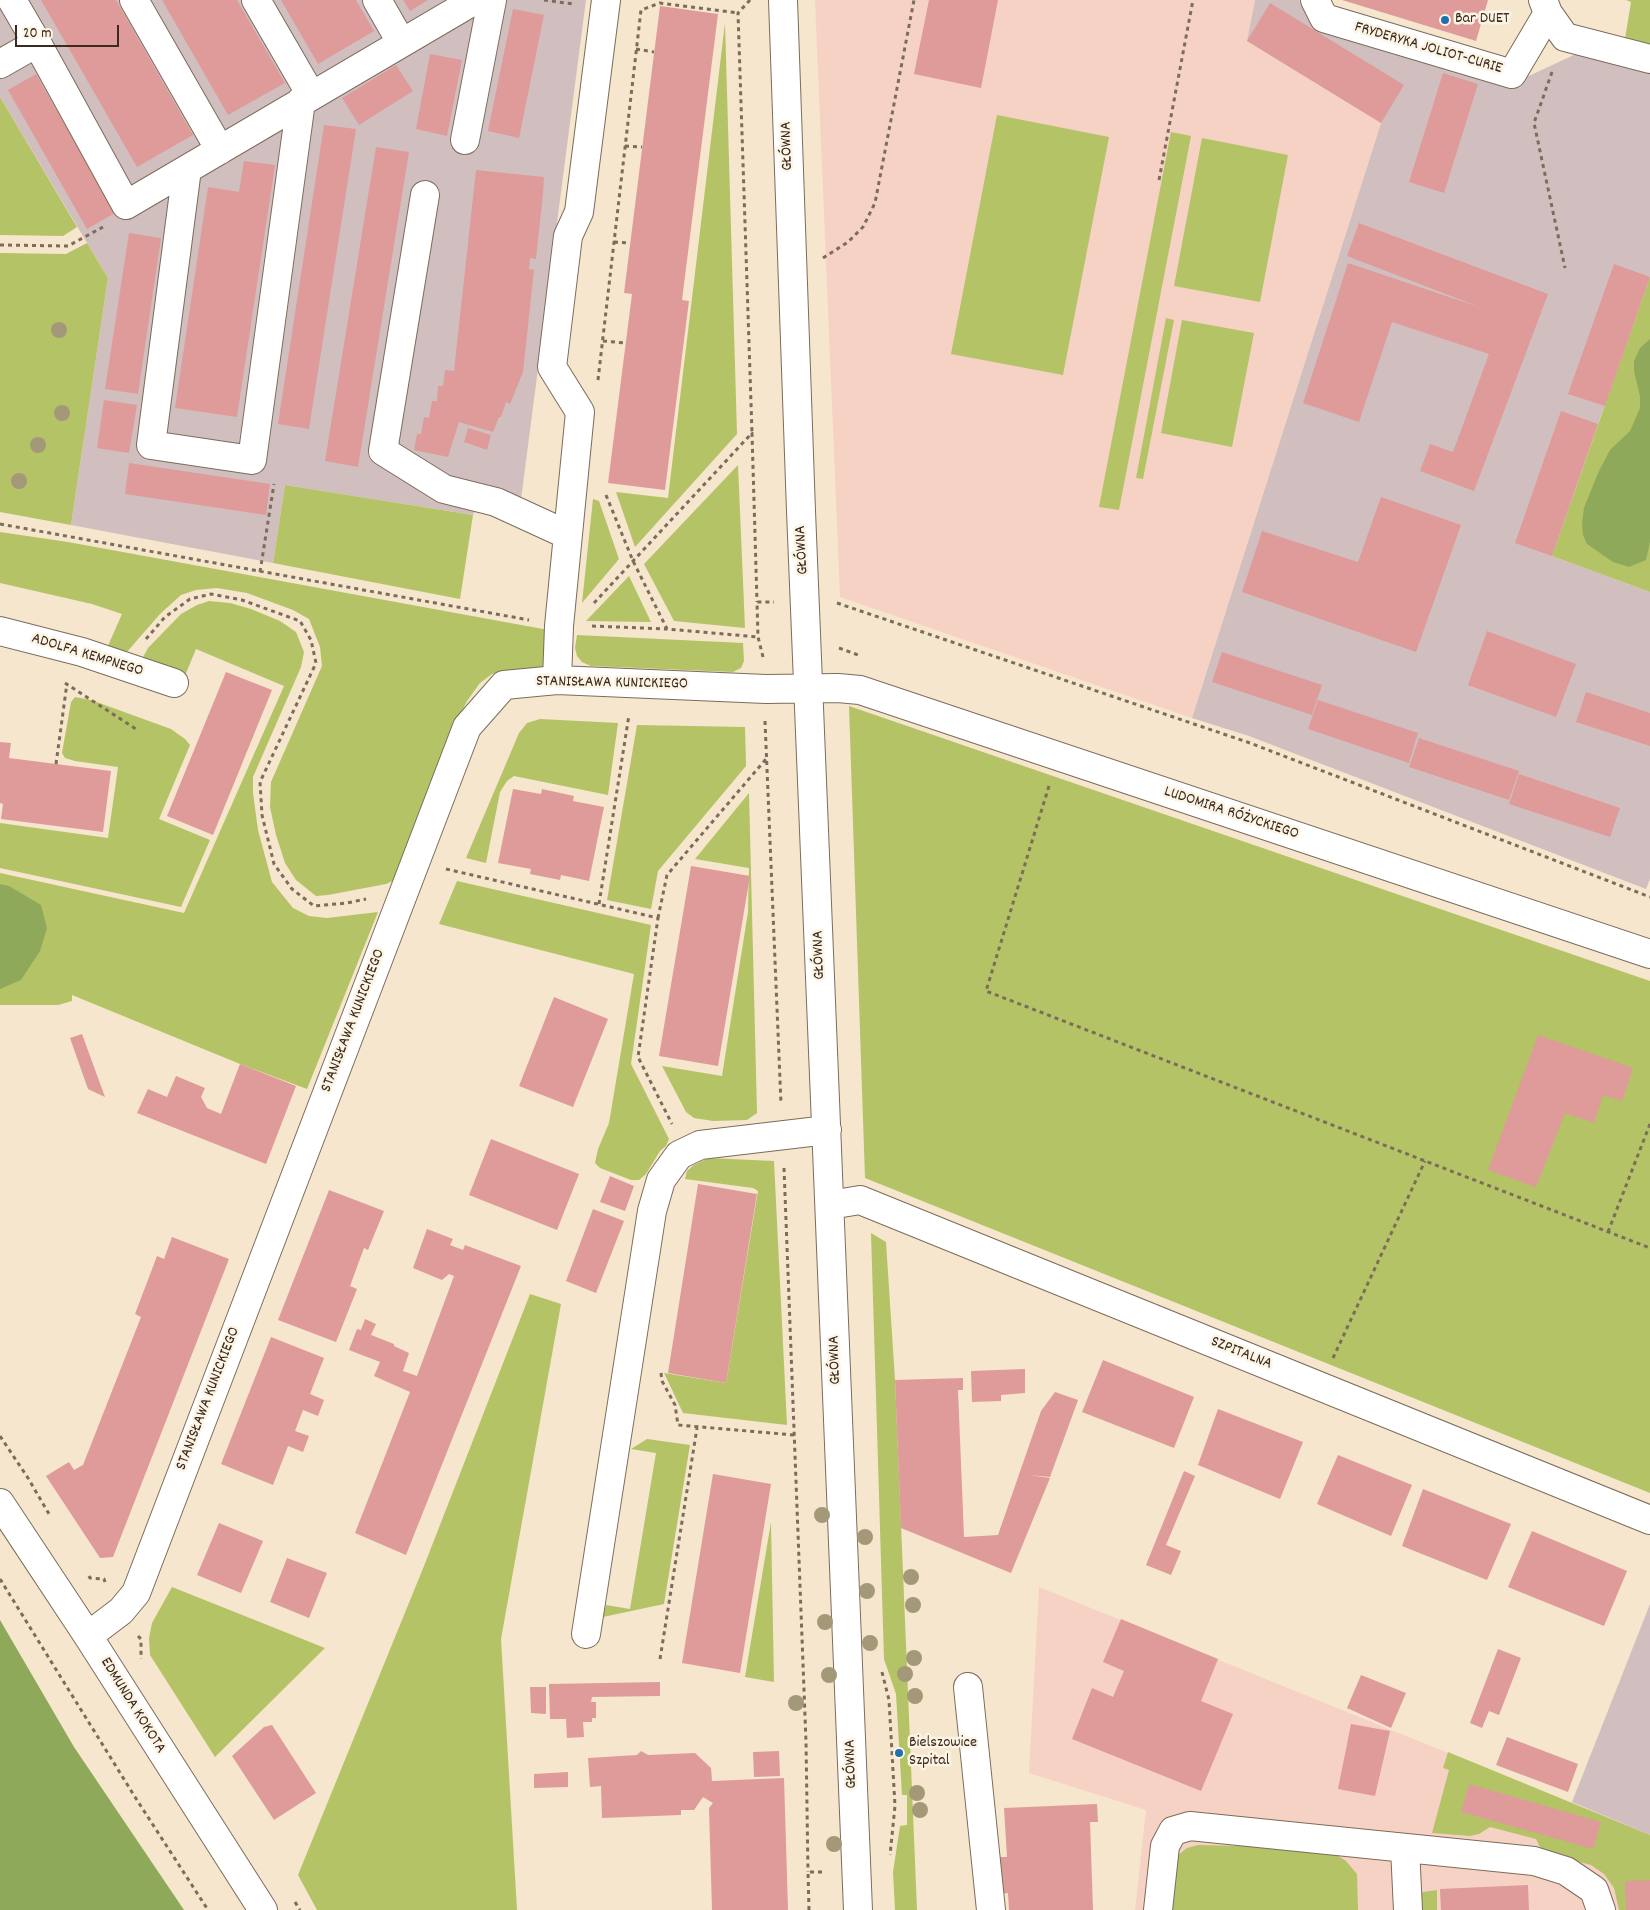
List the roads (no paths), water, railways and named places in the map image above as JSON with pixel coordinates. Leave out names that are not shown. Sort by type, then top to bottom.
[{"type":"street","points":[[12,0],[126,205],[475,0]]},
{"type":"street","points":[[134,0],[220,150]]},
{"type":"street","points":[[188,168],[151,445],[252,460],[306,98],[256,0]]},
{"type":"street","points":[[378,0],[401,42]]},
{"type":"street","points":[[465,140],[492,0]]},
{"type":"street","points":[[557,680],[571,626],[568,535],[580,412],[552,367],[568,236],[579,212],[606,0]]},
{"type":"street","name":"GŁÓWNA","points":[[783,0],[858,1910]]},
{"type":"street","name":"FRYDERYKA JOLIOT-CURIE","points":[[1315,0],[1324,18],[1512,74],[1546,6]]},
{"type":"street","points":[[1546,6],[1565,36],[1650,59]]},
{"type":"street","points":[[0,64],[37,43]]},
{"type":"street","points":[[425,195],[383,451],[444,489],[496,502],[568,535]]},
{"type":"street","name":"ADOLFA KEMPNEGO","points":[[0,631],[82,652],[174,683]]},
{"type":"street","name":"STANISŁAWA KUNICKIEGO","points":[[88,1636],[121,1611],[136,1592],[466,727],[504,685],[557,680],[809,690]]},
{"type":"street","name":"LUDOMIRA RÓŻYCKIEGO","points":[[809,690],[838,688],[860,690],[1649,950]]},
{"type":"street","points":[[586,1634],[652,1211],[661,1180],[679,1155],[700,1145],[827,1130]]},
{"type":"street","name":"SZPITALNA","points":[[830,1205],[860,1200],[1650,1520]]},
{"type":"street","name":"EDMUNDA KOKOTA","points":[[0,1503],[88,1636],[263,1910]]},
{"type":"street","points":[[968,1687],[991,1910]]},
{"type":"street","points":[[1158,1910],[1165,1846],[1173,1831],[1190,1826],[1534,1861],[1566,1870],[1594,1890],[1601,1910]]},
{"type":"street","points":[[1406,1848],[1408,1910]]},
{"type":"place","name":"Bar DUET","points":[[1445,20]]},
{"type":"place","name":"Bielszowice Szpital","points":[[899,1753]]}]
